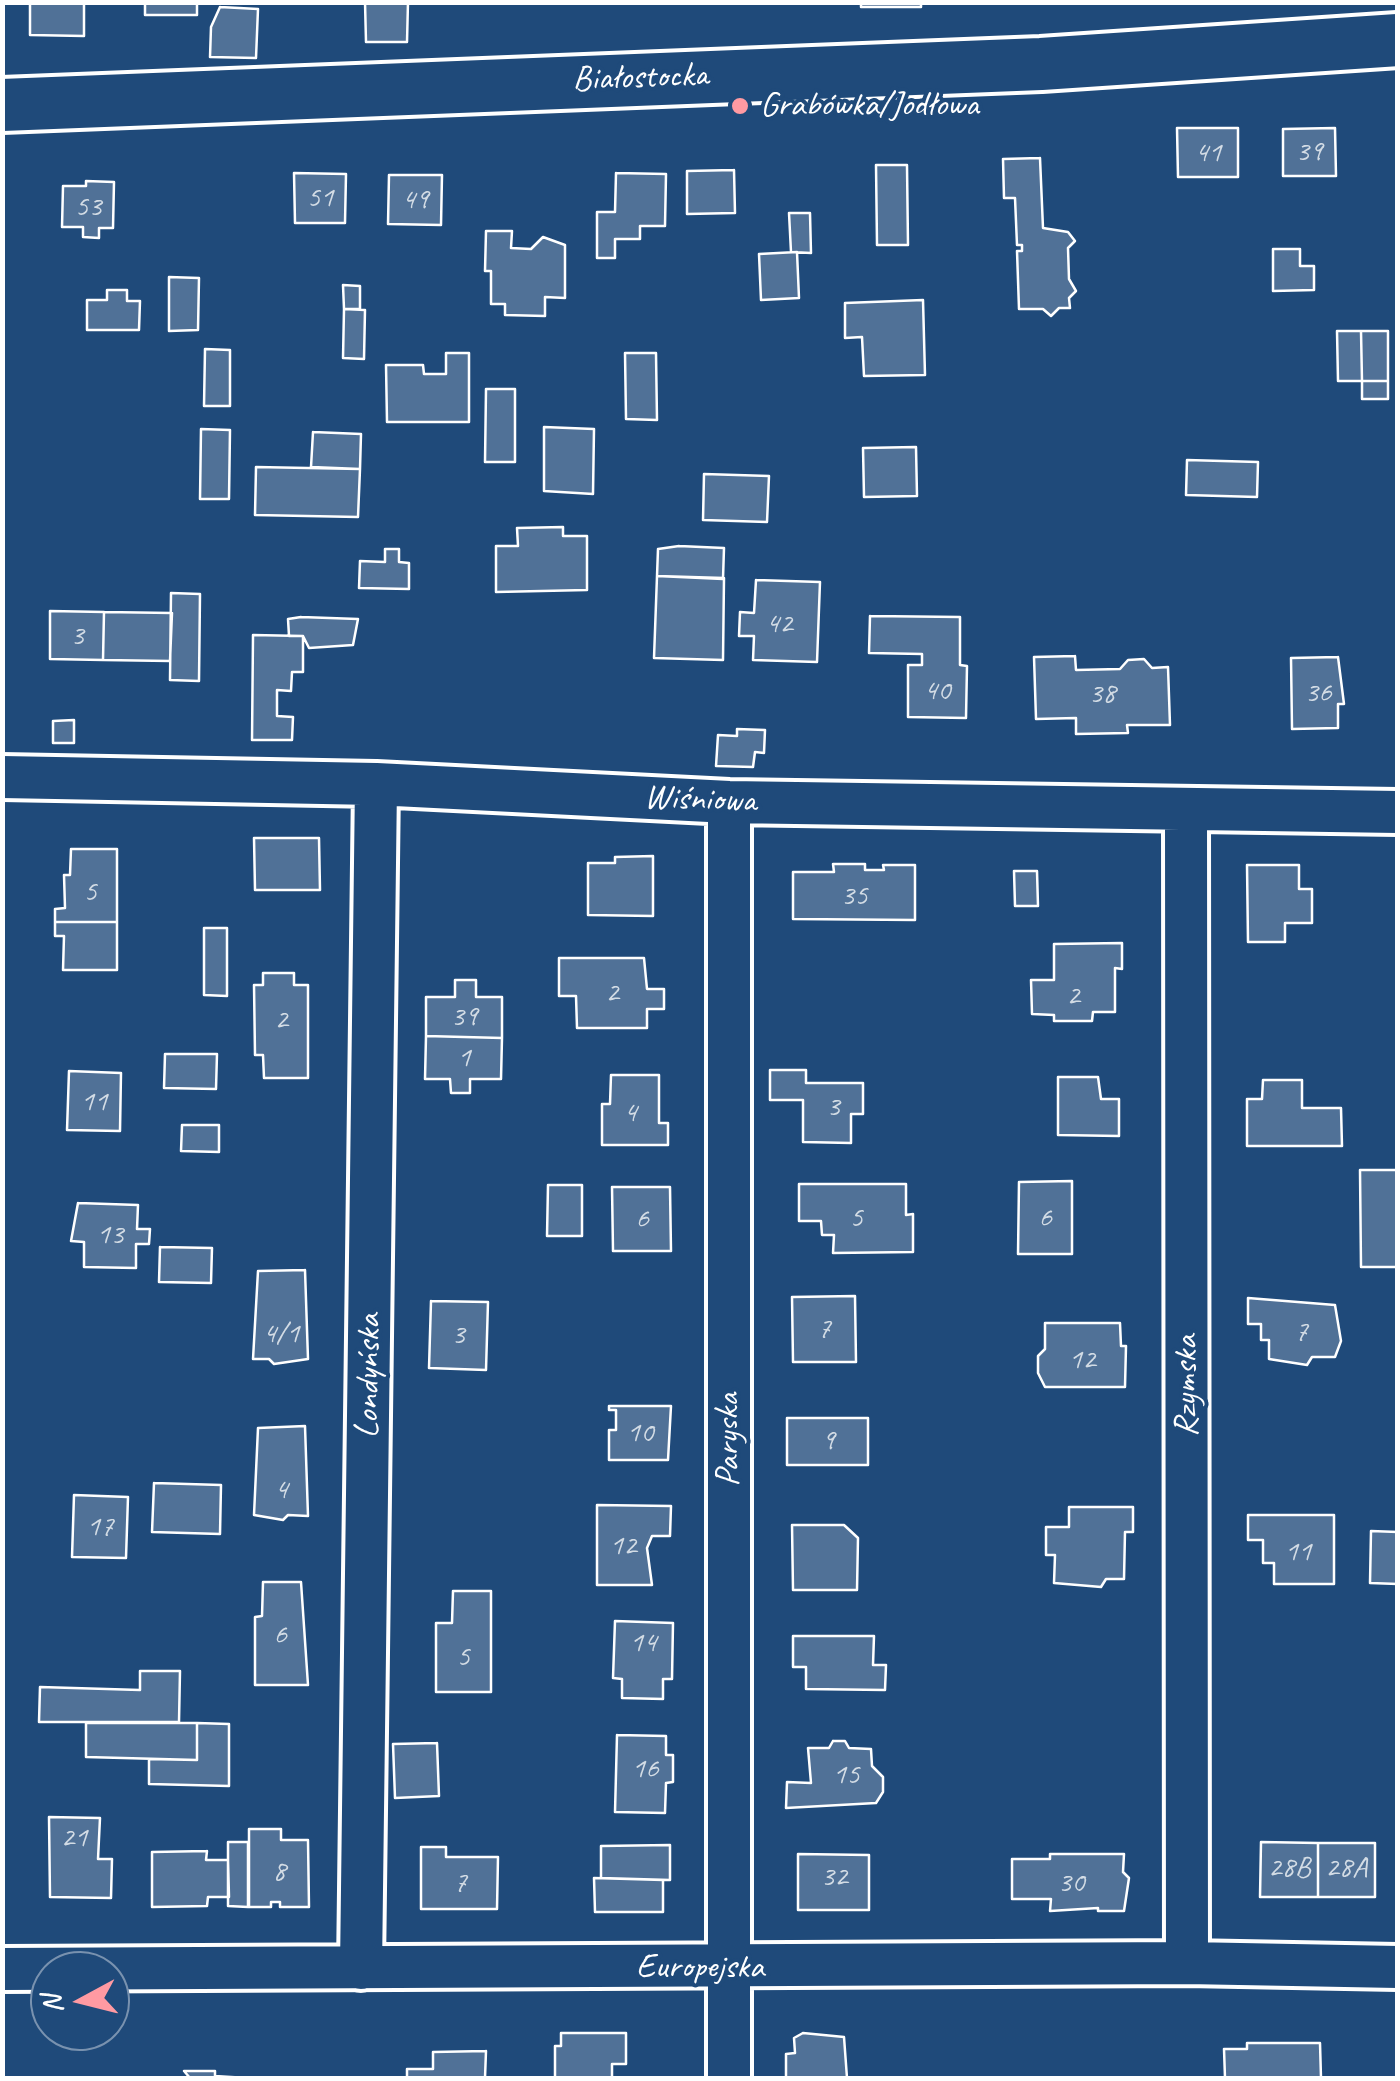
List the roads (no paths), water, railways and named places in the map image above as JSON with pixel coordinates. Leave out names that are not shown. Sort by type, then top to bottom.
[{"type":"street","name":"Białostocka","points":[[2,105],[1041,64],[1398,40]]},
{"type":"street","name":"Wiśniowa","points":[[2,777],[376,784],[729,802],[1398,812]]},
{"type":"street","name":"Londyńska","points":[[361,1968],[376,784]]},
{"type":"street","name":"Paryska","points":[[729,802],[729,2078]]},
{"type":"street","name":"Rzymska","points":[[1186,810],[1187,1963]]},
{"type":"street","name":"Europejska","points":[[2,1969],[1187,1963],[1398,1967]]},
{"type":"place","name":"Grabówka/Jodłowa","points":[[740,106]]}]
